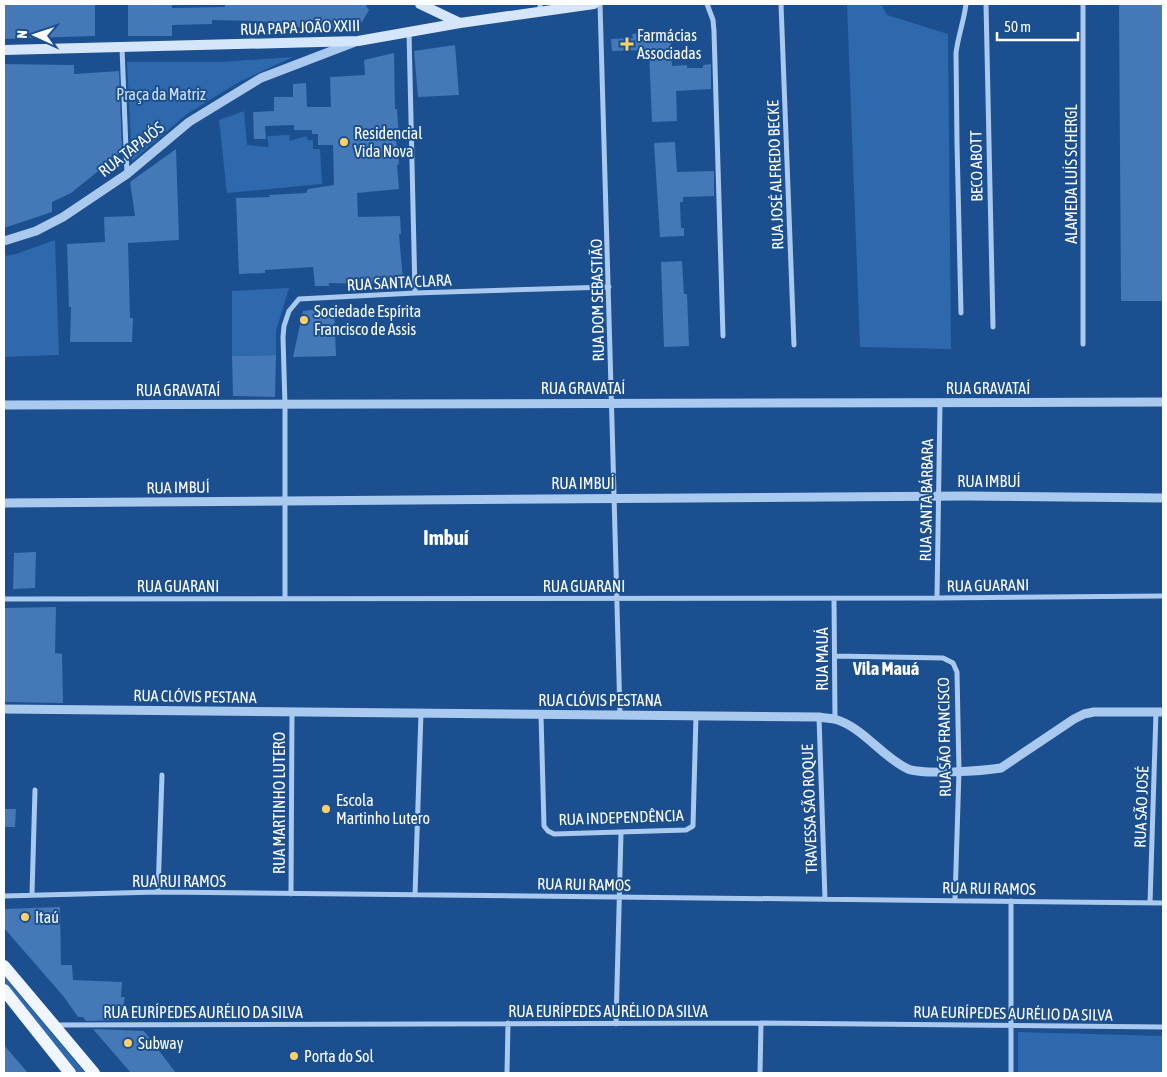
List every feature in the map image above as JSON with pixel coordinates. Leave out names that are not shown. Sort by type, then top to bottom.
[{"type":"main road","points":[[421,4],[460,23]]},
{"type":"main road","name":"RUA PAPA JOÃO XXIII","points":[[4,50],[358,41],[540,8],[594,4]]},
{"type":"main road","points":[[4,966],[93,1073]]},
{"type":"main road","points":[[4,990],[70,1073]]},
{"type":"street","name":"RUA DOM SEBASTIÃO","points":[[600,4],[610,287],[611,403],[620,716]]},
{"type":"street","points":[[707,4],[713,20],[714,31],[723,336]]},
{"type":"street","name":"RUA JOSÉ ALFREDO BECKE","points":[[781,4],[794,345]]},
{"type":"street","points":[[961,313],[956,143],[956,53],[957,39],[965,14],[966,4]]},
{"type":"street","name":"BECO ABOTT","points":[[986,4],[993,327]]},
{"type":"street","name":"ALAMEDA LUÍS SCHERGL","points":[[1083,4],[1083,344]]},
{"type":"street","points":[[409,32],[415,293]]},
{"type":"street","name":"RUA TAPAJÓS","points":[[4,241],[36,231],[63,217],[127,174],[189,122],[261,78],[358,41]]},
{"type":"street","points":[[122,48],[127,174]]},
{"type":"street","name":"RUA SANTA CLARA","points":[[285,405],[284,326],[290,312],[299,299],[415,293],[610,287]]},
{"type":"street","name":"RUA GRAVATAÍ","points":[[4,405],[1163,402]]},
{"type":"street","name":"RUA SANTA BÁRBARA","points":[[937,598],[940,403]]},
{"type":"street","points":[[285,405],[285,598]]},
{"type":"street","name":"RUA IMBUÍ","points":[[4,504],[285,500],[938,496],[1163,498]]},
{"type":"street","name":"RUA GUARANI","points":[[4,599],[1163,596]]},
{"type":"street","name":"RUA MAUÁ","points":[[834,598],[835,720]]},
{"type":"street","name":"RUA SÃO FRANCISCO","points":[[835,656],[943,658],[953,662],[957,672],[959,771],[955,900]]},
{"type":"street","name":"RUA CLÓVIS PESTANA","points":[[4,709],[819,717],[848,725],[900,765],[910,770],[922,772],[1000,768],[1084,714],[1094,712],[1160,712]]},
{"type":"street","name":"RUA MARTINHO LUTERO","points":[[291,894],[292,712]]},
{"type":"street","name":"RUA SÃO JOSÉ","points":[[1150,902],[1160,712]]},
{"type":"street","points":[[415,895],[421,713]]},
{"type":"street","name":"RUA INDEPENDÊNCIA","points":[[541,715],[544,826],[548,832],[554,834],[686,830],[693,826],[696,715]]},
{"type":"street","name":"TRAVESSA SÃO ROQUE","points":[[819,717],[825,899]]},
{"type":"street","points":[[158,892],[162,775]]},
{"type":"street","points":[[32,894],[35,790]]},
{"type":"street","points":[[616,1024],[621,833]]},
{"type":"street","name":"RUA RUI RAMOS","points":[[4,896],[158,892],[1163,903]]},
{"type":"street","points":[[1010,901],[1011,1073]]},
{"type":"street","points":[[507,1073],[508,1023]]},
{"type":"street","points":[[760,1073],[761,1023]]},
{"type":"street","name":"RUA EURÍPEDES AURÉLIO DA SILVA","points":[[53,1026],[761,1023],[1163,1027]]},
{"type":"green space","points":[[847,4],[881,4],[887,15],[948,34],[951,349],[860,347]]},
{"type":"green space","name":"Praça da Matriz","points":[[293,57],[239,82],[187,114],[132,161],[127,62],[222,62]]},
{"type":"green space","points":[[244,111],[247,145],[269,147],[267,136],[289,135],[290,141],[306,136],[308,140],[313,140],[313,149],[320,149],[322,184],[227,193],[219,120]]},
{"type":"green space","points":[[55,240],[59,355],[4,357],[4,256],[16,254]]},
{"type":"green space","points":[[289,288],[276,331],[276,355],[232,356],[232,291]]},
{"type":"green space","points":[[4,976],[85,1073],[77,1073],[4,987]]},
{"type":"green space","points":[[1018,1032],[1163,1036],[1163,1073],[1018,1073]]},
{"type":"building","points":[[4,4],[95,4],[95,36],[4,39]]},
{"type":"building","points":[[128,4],[172,4],[172,8],[225,7],[225,4],[365,4],[369,10],[362,22],[339,29],[276,26],[276,23],[258,21],[212,20],[212,24],[172,25],[172,36],[128,36]]},
{"type":"building","points":[[1119,4],[1163,4],[1163,301],[1121,301]]},
{"type":"building","points":[[642,33],[642,36],[670,34],[672,66],[687,65],[687,68],[703,68],[703,65],[711,64],[711,89],[676,91],[677,121],[652,122],[649,50],[612,51],[611,39],[633,38],[632,34]]},
{"type":"building","points":[[455,45],[459,95],[418,97],[414,51]]},
{"type":"building","points":[[394,53],[395,109],[397,109],[399,140],[396,140],[399,164],[397,165],[399,189],[357,193],[358,217],[400,216],[401,234],[399,234],[403,281],[364,284],[329,283],[329,286],[315,286],[313,267],[265,270],[265,273],[239,274],[236,198],[306,193],[308,189],[334,185],[333,145],[318,145],[318,134],[312,134],[312,130],[294,130],[294,125],[265,126],[266,139],[254,139],[253,112],[274,111],[274,97],[293,97],[293,84],[306,83],[307,107],[331,107],[330,77],[365,75],[364,60]]},
{"type":"building","points":[[4,64],[74,65],[74,74],[119,71],[122,152],[71,193],[52,202],[52,212],[4,228]]},
{"type":"building","points":[[675,142],[677,172],[714,171],[714,196],[683,197],[683,202],[680,202],[681,228],[684,228],[684,236],[660,237],[654,143]]},
{"type":"building","points":[[176,149],[179,240],[128,243],[130,318],[133,318],[132,342],[70,342],[71,307],[69,307],[67,244],[105,242],[104,217],[135,216],[130,182]]},
{"type":"building","points":[[682,261],[684,294],[687,294],[689,346],[664,347],[661,262]]},
{"type":"building","points":[[334,307],[336,356],[293,357],[303,311]]},
{"type":"building","points":[[276,355],[275,397],[233,396],[232,356]]},
{"type":"building","points":[[36,552],[35,588],[13,589],[14,553]]},
{"type":"building","points":[[56,607],[55,653],[62,654],[63,703],[4,702],[4,608]]},
{"type":"building","points":[[4,809],[16,809],[15,827],[4,827]]},
{"type":"building","points":[[60,907],[61,965],[72,965],[73,980],[122,982],[121,997],[125,997],[120,1020],[86,1021],[83,1017],[78,1017],[64,997],[4,928],[4,909]]},
{"type":"building","points":[[93,1029],[144,1031],[176,1073],[131,1073]]},
{"type":"building","points":[[4,1045],[28,1073],[4,1073]]},
{"type":"place","name":"Farmácias Associadas","points":[[627,44]]},
{"type":"place","name":"Residencial Vida Nova","points":[[344,142]]},
{"type":"place","name":"Sociedade Espírita Francisco de Assis","points":[[304,320]]},
{"type":"place","name":"Escola Martinho Lutero","points":[[326,809]]},
{"type":"place","name":"Itaú","points":[[25,917]]},
{"type":"place","name":"Subway","points":[[128,1043]]},
{"type":"place","name":"Porta do Sol","points":[[294,1056]]},
{"type":"district","name":"Imbuí","points":[[446,537]]},
{"type":"district","name":"Vila Mauá","points":[[886,668]]}]
